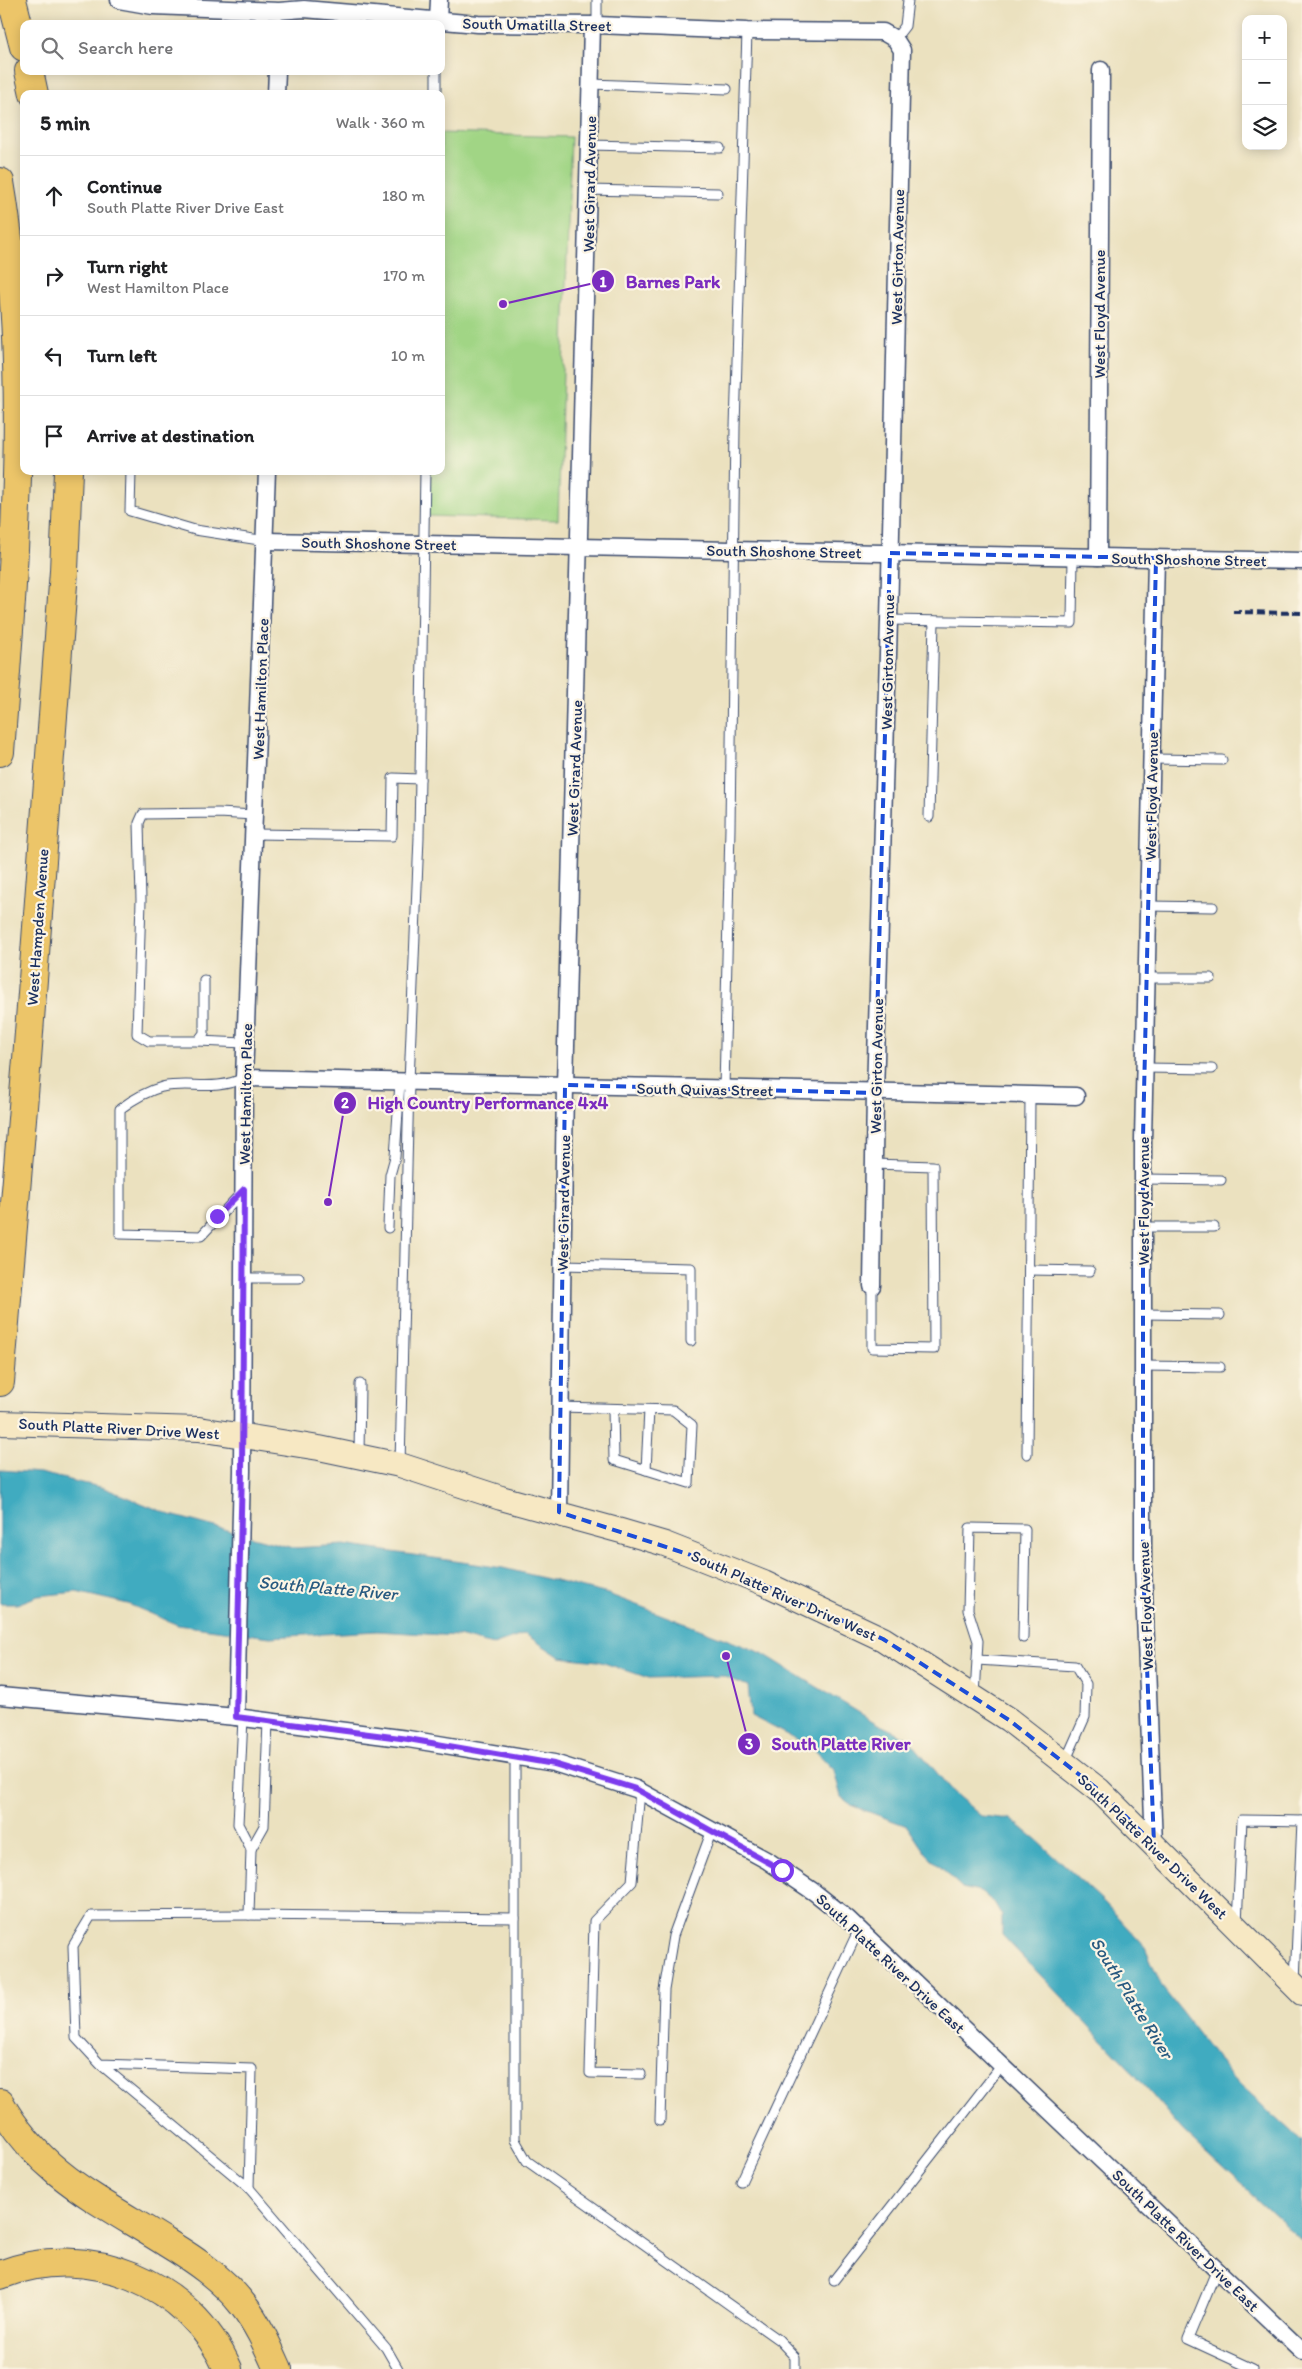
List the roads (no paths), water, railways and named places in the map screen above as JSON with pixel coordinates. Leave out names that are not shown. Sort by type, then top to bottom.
[{"type":"highway","points":[[12,0],[20,31]]},
{"type":"highway","points":[[31,75],[33,90]]},
{"type":"highway","points":[[0,182],[13,301],[18,469],[15,550],[0,752]]},
{"type":"highway","name":"West Hampden Avenue","points":[[0,1382],[64,572],[68,475]]},
{"type":"highway","points":[[0,2103],[11,2122],[29,2146],[52,2168],[75,2186],[206,2268],[228,2288],[244,2306],[278,2369]]},
{"type":"highway","points":[[0,2275],[36,2264],[63,2262],[90,2264],[119,2270],[146,2282],[173,2298],[196,2317],[212,2339],[228,2369]]},
{"type":"street","name":"South Umatilla Street","points":[[120,0],[153,6],[279,12],[304,9],[409,20]]},
{"type":"street","points":[[438,20],[439,0]]},
{"type":"street","name":"South Umatilla Street","points":[[445,23],[594,25],[747,31],[883,32],[895,39]]},
{"type":"street","name":"West Girard Avenue","points":[[558,1512],[566,1085],[589,145],[594,25]]},
{"type":"street","name":"West Girton Avenue","points":[[872,1286],[875,1093],[889,620],[902,50],[895,39]]},
{"type":"street","name":"West Floyd Avenue","points":[[1098,557],[1101,70]]},
{"type":"street","points":[[276,90],[277,75]]},
{"type":"street","name":"West Hamilton Place","points":[[240,1717],[237,1669],[243,1436],[244,1078],[266,541],[267,475]]},
{"type":"street","name":"South Shoshone Street","points":[[266,541],[1302,561]]},
{"type":"street","name":"West Floyd Avenue","points":[[1154,1844],[1143,1565],[1143,1179],[1156,558]]},
{"type":"street","name":"South Quivas Street","points":[[244,1078],[1076,1096]]},
{"type":"street","name":"South Platte River Drive West","points":[[0,1423],[199,1429],[359,1456],[400,1465],[501,1498],[558,1512],[665,1544],[789,1594],[884,1639],[975,1697],[1065,1763],[1099,1790],[1298,1990]]},
{"type":"street","name":"South Platte River Drive East","points":[[0,1696],[240,1717],[408,1739],[515,1756],[562,1766],[640,1791],[768,1861],[814,1892],[858,1929],[1302,2351]]},
{"type":"lane","points":[[594,25],[597,0]]},
{"type":"lane","points":[[895,39],[905,26],[908,0]]},
{"type":"lane","points":[[724,1089],[734,550],[734,427],[747,31]]},
{"type":"lane","points":[[436,75],[436,90]]},
{"type":"lane","points":[[591,84],[726,89]]},
{"type":"lane","points":[[589,145],[720,148]]},
{"type":"lane","points":[[588,190],[718,193]]},
{"type":"lane","points":[[131,475],[130,511],[195,530],[266,541]]},
{"type":"lane","points":[[400,1465],[404,1082],[420,779],[425,475]]},
{"type":"lane","points":[[889,620],[1072,623],[1073,556]]},
{"type":"lane","points":[[929,817],[934,621]]},
{"type":"lane","points":[[1152,759],[1222,760]]},
{"type":"lane","points":[[254,834],[392,836],[393,778],[420,779]]},
{"type":"lane","points":[[245,1044],[150,1040],[137,1034],[141,900],[139,823],[143,814],[219,813],[254,815]]},
{"type":"lane","points":[[1148,906],[1212,907]]},
{"type":"lane","points":[[1147,978],[1212,978]]},
{"type":"lane","points":[[198,1041],[204,1033],[204,980]]},
{"type":"lane","points":[[1145,1068],[1212,1069]]},
{"type":"lane","points":[[244,1078],[228,1086],[162,1087],[134,1099],[120,1109],[120,1234],[201,1236],[244,1189]]},
{"type":"lane","points":[[388,1228],[390,1175],[395,1157],[404,1082]]},
{"type":"lane","points":[[1027,1454],[1030,1096]]},
{"type":"lane","points":[[872,1286],[872,1348],[934,1349],[933,1166],[874,1164]]},
{"type":"lane","points":[[1143,1179],[1221,1180]]},
{"type":"lane","points":[[1143,1227],[1214,1227]]},
{"type":"lane","points":[[562,1265],[691,1268],[691,1341]]},
{"type":"lane","points":[[1029,1270],[1090,1271]]},
{"type":"lane","points":[[243,1278],[300,1278]]},
{"type":"lane","points":[[1143,1314],[1220,1315]]},
{"type":"lane","points":[[1143,1366],[1220,1367]]},
{"type":"lane","points":[[359,1456],[360,1384]]},
{"type":"lane","points":[[560,1406],[673,1410],[692,1425],[689,1483],[614,1460],[613,1409]]},
{"type":"lane","points":[[646,1470],[649,1410]]},
{"type":"lane","points":[[975,1697],[978,1641],[968,1610],[970,1528],[1025,1529],[1023,1638]]},
{"type":"lane","points":[[977,1660],[1075,1666],[1086,1684],[1085,1717],[1065,1763]]},
{"type":"lane","points":[[240,1717],[238,1824],[251,1849]]},
{"type":"lane","points":[[249,1915],[251,1849],[264,1826],[268,1721]]},
{"type":"lane","points":[[515,1756],[515,2140],[527,2161],[778,2340],[795,2357],[795,2369]]},
{"type":"lane","points":[[640,1791],[632,1882],[594,1921],[590,2073],[641,2074]]},
{"type":"lane","points":[[1236,1928],[1242,1820],[1302,1821],[1298,1990]]},
{"type":"lane","points":[[660,2120],[664,1990],[673,1936],[712,1830]]},
{"type":"lane","points":[[398,2369],[386,2348],[249,2188],[100,2064],[76,2038],[73,1946],[91,1916],[249,1915],[515,1918]]},
{"type":"lane","points":[[742,2182],[858,1929]]},
{"type":"lane","points":[[100,2064],[252,2069],[249,2188]]},
{"type":"lane","points":[[834,2280],[1002,2066]]},
{"type":"lane","points":[[1217,2269],[1188,2339],[1253,2369]]},
{"type":"water","points":[[0,1470],[40,1473],[104,1488],[171,1515],[293,1548],[344,1545],[503,1568],[608,1594],[762,1653],[876,1723],[908,1738],[953,1792],[981,1816],[1011,1819],[1038,1841],[1104,1902],[1145,1947],[1162,1987],[1233,2079],[1302,2141],[1302,2240],[1183,2131],[1129,2068],[1002,1935],[1002,1916],[994,1902],[980,1892],[962,1888],[924,1851],[907,1826],[853,1806],[841,1797],[834,1770],[812,1747],[751,1716],[748,1686],[722,1676],[649,1678],[598,1661],[560,1657],[525,1634],[493,1645],[458,1636],[377,1631],[270,1637],[178,1625],[128,1604],[76,1592],[38,1596],[17,1604],[0,1604]]},
{"type":"railway","points":[[1233,612],[1302,613]]},
{"type":"place","name":"Barnes Park","points":[[503,304]]},
{"type":"place","name":"High Country Performance 4x4","points":[[328,1202]]},
{"type":"place","name":"South Platte River","points":[[726,1656]]}]
